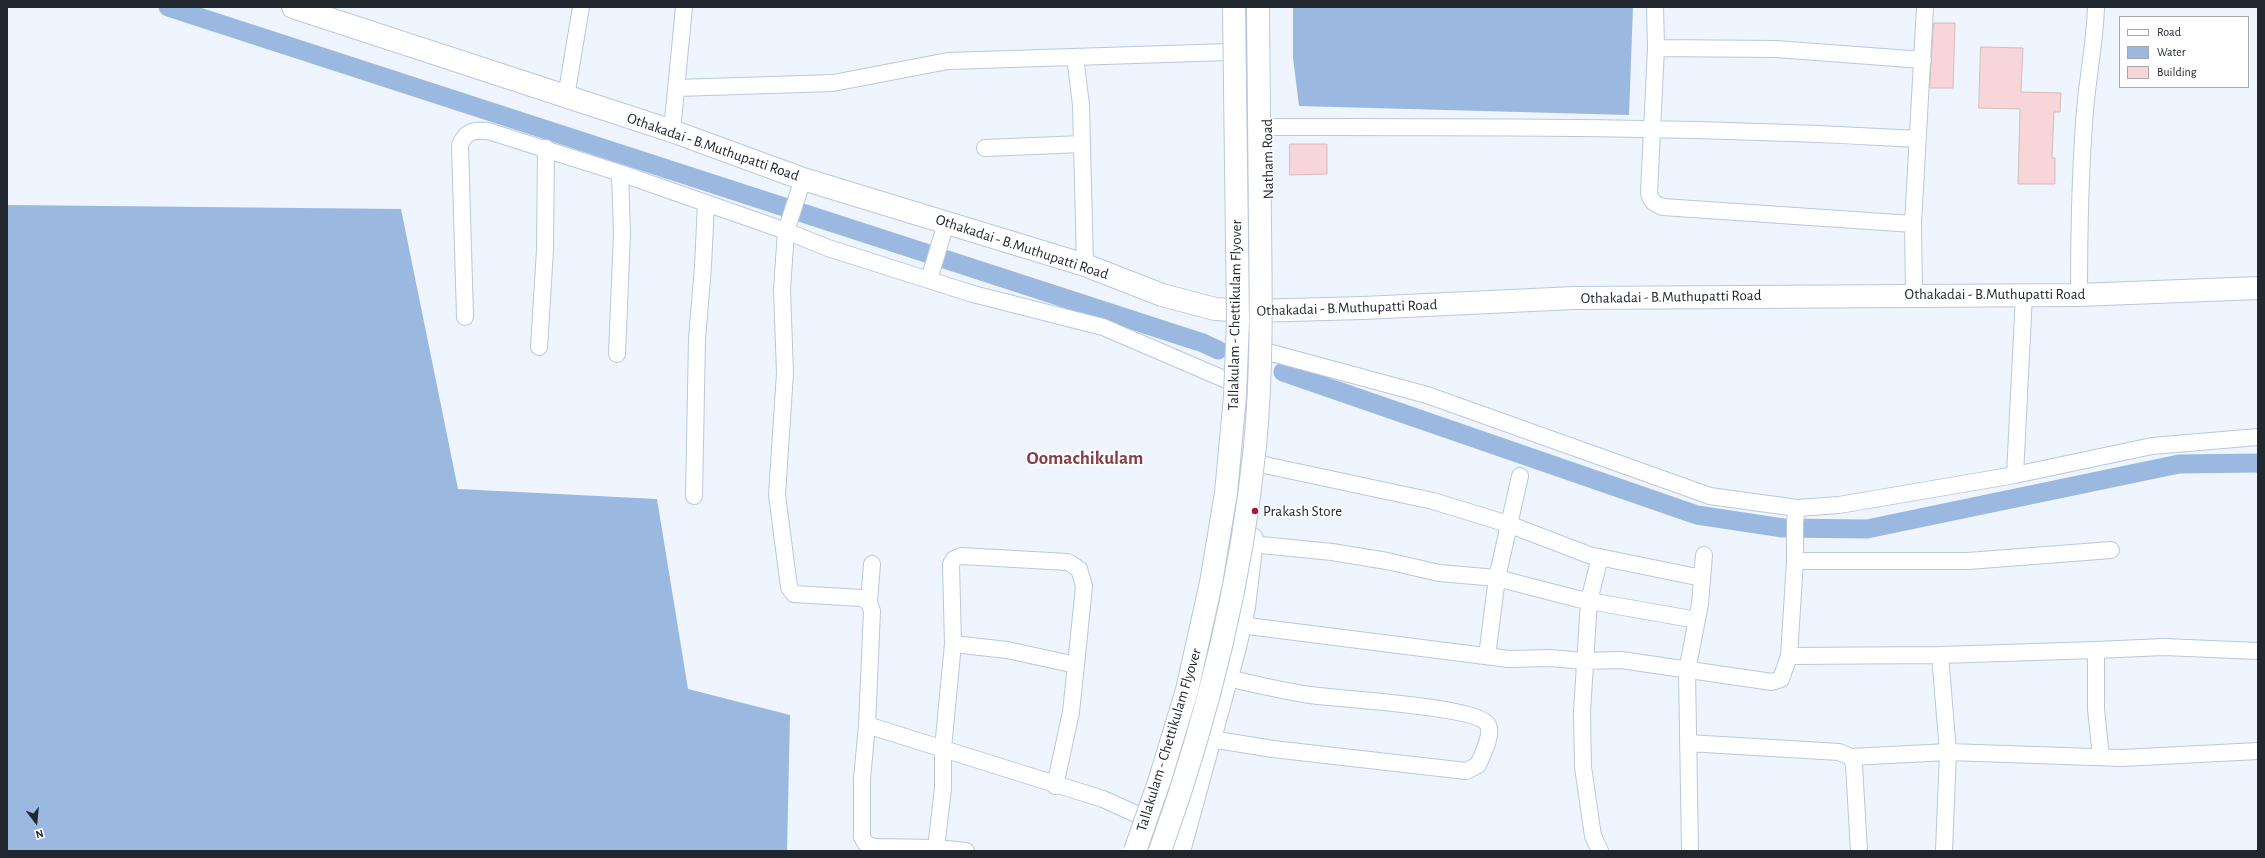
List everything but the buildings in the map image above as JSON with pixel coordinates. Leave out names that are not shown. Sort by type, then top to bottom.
[{"type":"main road","name":"Othakadai - B.Muthupatti Road","points":[[293,7],[672,131],[803,179],[1086,265],[1184,302],[1207,308],[1233,310],[1363,308],[1574,298],[1914,294],[2079,295],[2258,288]]},
{"type":"main road","points":[[1132,851],[1172,730],[1202,607],[1217,522],[1229,415],[1233,310],[1229,7]]},
{"type":"main road","name":"Tallakulam - Chettikulam Flyover","points":[[1135,851],[1160,779],[1187,690],[1212,583],[1226,493],[1235,396],[1238,320],[1234,7]]},
{"type":"main road","name":"Tallakulam - Chettikulam Flyover","points":[[1160,851],[1190,765],[1211,688],[1238,567],[1251,483],[1258,407],[1261,324],[1258,7]]},
{"type":"main road","name":"Natham Road","points":[[1179,851],[1211,739],[1240,625],[1260,464],[1268,352],[1269,310],[1266,7]]},
{"type":"street","points":[[566,97],[581,7]]},
{"type":"street","points":[[672,131],[684,7]]},
{"type":"street","points":[[1655,7],[1656,48],[1649,193],[1655,204],[1663,207],[1913,224]]},
{"type":"street","points":[[1914,294],[1913,224],[1926,7]]},
{"type":"street","points":[[2079,295],[2079,191],[2085,108],[2095,30],[2096,7]]},
{"type":"street","points":[[1656,48],[1776,49],[1923,60]]},
{"type":"street","points":[[676,88],[833,83],[948,61],[1229,52]]},
{"type":"street","points":[[1075,57],[1081,105],[1086,265]]},
{"type":"street","points":[[1268,127],[1806,132],[1918,139]]},
{"type":"street","points":[[465,318],[460,145],[464,136],[473,130],[488,131],[546,148],[706,203],[790,217],[828,248],[933,265],[973,294],[1103,327],[1231,382]]},
{"type":"street","points":[[985,148],[1082,144]]},
{"type":"street","points":[[538,347],[545,250],[546,148]]},
{"type":"street","points":[[617,354],[622,233],[620,173]]},
{"type":"street","points":[[803,179],[790,217],[782,289],[785,373],[777,495],[787,579],[789,587],[794,594],[861,598],[869,602]]},
{"type":"street","points":[[694,496],[697,339],[706,203]]},
{"type":"street","points":[[933,265],[946,223]]},
{"type":"street","points":[[2015,475],[2024,294]]},
{"type":"street","points":[[1268,352],[1427,395],[1710,496],[1796,515],[1839,505],[2015,475],[2152,446],[2258,437]]},
{"type":"street","points":[[1260,464],[1433,501],[1508,524],[1568,548],[1600,557],[1702,578]]},
{"type":"street","points":[[1487,656],[1497,578],[1520,476]]},
{"type":"street","points":[[1240,625],[1509,659],[1550,658],[1584,661],[1621,660],[1688,671],[1772,682],[1781,679],[1789,656],[1795,561],[1796,515]]},
{"type":"street","points":[[1251,544],[1332,552],[1387,561],[1439,573],[1497,578],[1589,601],[1697,620]]},
{"type":"street","points":[[1795,561],[1968,561],[2111,550]]},
{"type":"street","points":[[1690,851],[1688,671],[1697,620],[1704,555]]},
{"type":"street","points":[[936,848],[943,788],[943,748],[953,644],[951,564],[954,559],[961,556],[1068,562],[1079,569],[1084,586],[1071,712],[1055,786]]},
{"type":"street","points":[[1600,557],[1589,601],[1584,661],[1583,767],[1593,836],[1600,851]]},
{"type":"street","points":[[872,564],[869,602],[872,611],[867,725],[862,779],[862,837],[866,844],[874,847],[936,848],[966,851]]},
{"type":"street","points":[[953,644],[1007,650],[1076,665]]},
{"type":"street","points":[[1789,656],[1940,655],[2164,647],[2258,651]]},
{"type":"street","points":[[2096,650],[2096,709],[2101,758]]},
{"type":"street","points":[[1940,655],[1948,752],[1944,851]]},
{"type":"street","points":[[1211,739],[1296,752],[1466,771],[1478,765],[1489,733],[1488,724],[1481,718],[1436,708],[1310,695],[1227,678]]},
{"type":"street","points":[[867,725],[943,748],[1055,786],[1103,799],[1144,817]]},
{"type":"street","points":[[1688,743],[1832,752],[1851,757],[1948,752],[2101,758],[2258,751]]},
{"type":"street","points":[[1851,757],[1854,765],[1859,851]]},
{"type":"water","points":[[1293,7],[1633,7],[1629,115],[1299,106],[1293,58]]},
{"type":"water","points":[[7,205],[401,209],[458,489],[657,499],[688,689],[790,715],[787,851],[7,851]]},
{"type":"waterway","points":[[168,7],[1203,343],[1218,350]]},
{"type":"waterway","points":[[1283,372],[1697,515],[1783,528],[1867,529],[2179,464],[2258,463]]},
{"type":"place","name":"Prakash Store","points":[[1255,511]]},
{"type":"district","name":"Oomachikulam","points":[[1085,458]]}]
